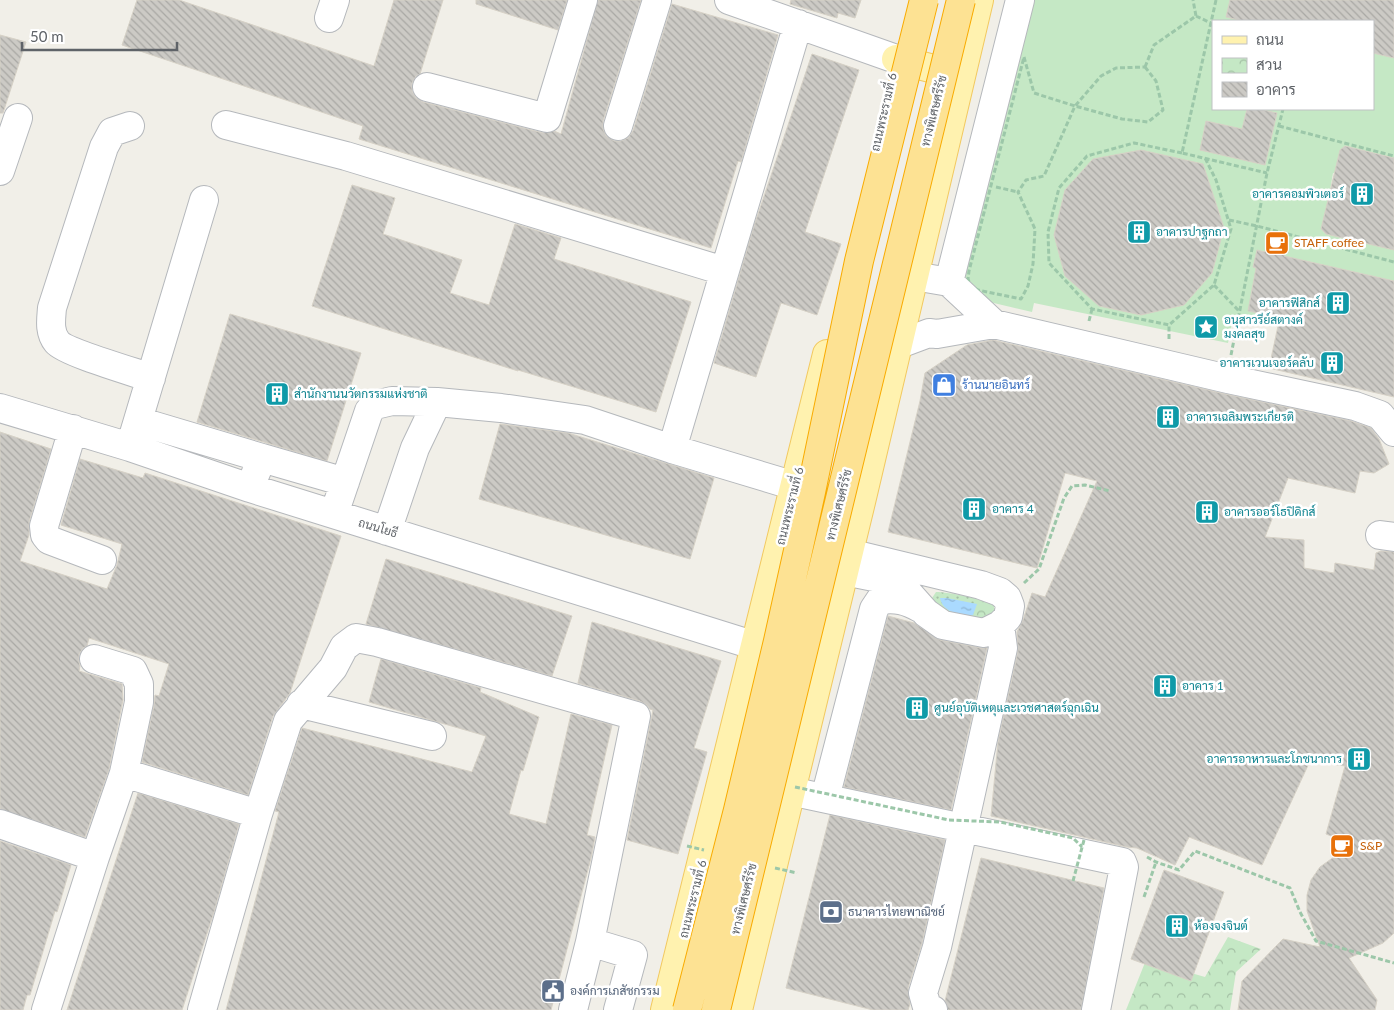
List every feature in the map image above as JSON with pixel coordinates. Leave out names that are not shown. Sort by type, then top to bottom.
[{"type":"highway","points":[[687,1010],[738,810],[778,641],[812,492],[859,261],[924,0]]},
{"type":"highway","name":"ทางพิเศษศรีรัช","points":[[716,1010],[961,0]]},
{"type":"main road","name":"ถนนพระรามที่ 6","points":[[666,1010],[795,486],[911,0]]},
{"type":"main road","points":[[738,1010],[788,788],[846,562],[978,0]]},
{"type":"main road","points":[[896,59],[960,76]]},
{"type":"street","points":[[427,87],[546,118],[583,0]]},
{"type":"street","points":[[618,126],[658,0]]},
{"type":"street","points":[[950,282],[1020,0]]},
{"type":"street","points":[[744,2],[798,24],[896,59]]},
{"type":"street","points":[[672,449],[798,24]]},
{"type":"street","points":[[0,171],[18,118]]},
{"type":"street","points":[[226,125],[346,156],[724,271]]},
{"type":"street","points":[[130,126],[112,132],[104,147],[52,308],[51,328],[58,343],[78,353],[151,378]]},
{"type":"street","points":[[130,447],[204,200]]},
{"type":"street","points":[[914,276],[950,282],[994,324]]},
{"type":"street","points":[[897,346],[929,333],[937,334],[994,324],[1228,379],[1355,406],[1380,415],[1394,432]]},
{"type":"street","points":[[334,514],[369,411],[375,405],[392,401],[436,402],[502,408],[585,420],[672,449],[795,486]]},
{"type":"street","points":[[387,530],[415,448],[436,402]]},
{"type":"street","name":"ถนนโยธี","points":[[0,408],[130,447],[250,488],[756,646]]},
{"type":"street","points":[[138,421],[345,482]]},
{"type":"street","points":[[73,430],[44,526],[45,535],[49,540],[102,560]]},
{"type":"street","points":[[250,488],[262,458]]},
{"type":"street","points":[[846,562],[928,572],[982,585],[1000,592],[1007,598],[1010,606],[1008,617],[1000,625],[984,633],[944,625],[926,613],[902,586],[846,562]]},
{"type":"street","points":[[919,605],[914,590],[919,580],[928,572]]},
{"type":"street","points":[[825,798],[874,609],[880,600],[894,598],[919,605]]},
{"type":"street","points":[[933,1010],[927,1007],[923,993],[936,948],[1003,648],[1000,625]]},
{"type":"street","points":[[202,1010],[258,814],[288,721],[332,668],[344,646],[356,638],[377,642],[636,716],[590,942],[573,1010]]},
{"type":"street","points":[[46,1010],[124,774],[139,702],[139,684],[133,671],[94,659]]},
{"type":"street","points":[[301,704],[432,736]]},
{"type":"street","points":[[124,774],[258,814]]},
{"type":"street","points":[[788,788],[825,798],[965,822],[1122,862],[1124,867],[1096,1010]]},
{"type":"street","points":[[0,824],[95,857]]},
{"type":"street","points":[[590,942],[633,955],[618,1010]]},
{"type":"path","points":[[1193,0],[1196,16]]},
{"type":"path","points":[[1182,153],[1211,30],[1216,0]]},
{"type":"path","points":[[1196,16],[1211,23]]},
{"type":"path","points":[[1145,67],[1154,45],[1196,16]]},
{"type":"path","points":[[1018,192],[1035,229],[1033,264],[1028,286],[1021,299],[978,290],[971,287],[968,279],[1024,57],[1034,93],[1122,119],[1148,122],[1163,110],[1156,81],[1145,67]]},
{"type":"path","points":[[1018,192],[1026,180],[1044,176],[1075,106],[1101,76],[1116,68],[1145,67]]},
{"type":"path","points":[[1230,363],[1267,173],[1283,110]]},
{"type":"path","points":[[1279,126],[1394,156]]},
{"type":"path","points":[[1169,325],[1092,309],[1049,263],[1048,232],[1059,188],[1087,156],[1134,143],[1267,173]]},
{"type":"path","points":[[1168,338],[1169,325],[1214,285],[1232,229],[1216,180],[1204,158]]},
{"type":"path","points":[[991,186],[1018,192]]},
{"type":"path","points":[[1228,220],[1394,262]]},
{"type":"path","points":[[1214,285],[1240,312]]},
{"type":"path","points":[[1089,321],[1092,309]]},
{"type":"path","points":[[1007,598],[1039,569],[1064,498],[1072,486],[1085,485],[1110,491]]},
{"type":"path","points":[[788,788],[949,820],[1000,822],[1073,838],[1082,847]]},
{"type":"path","points":[[965,822],[1052,832],[1087,845]]},
{"type":"path","points":[[1073,881],[1084,840]]},
{"type":"path","points":[[1144,856],[1179,870],[1195,851],[1290,888],[1300,912],[1316,941],[1394,963]]},
{"type":"green space","points":[[1014,0],[1394,0],[1394,187],[1333,173],[1323,232],[1394,245],[1394,281],[1292,258],[1279,326],[1233,318],[1228,343],[1034,303],[1032,312],[943,291]]},
{"type":"green space","points":[[936,592],[976,599],[995,607],[973,623],[934,607],[932,598]]},
{"type":"green space","points":[[981,602],[990,603],[994,607],[995,614],[992,622],[975,618],[974,609]]},
{"type":"green space","points":[[1228,937],[1261,949],[1236,972],[1230,1010],[1126,1010],[1146,960],[1205,977]]},
{"type":"water","points":[[940,598],[977,604],[973,615],[963,614],[948,610]]},
{"type":"building","points":[[137,0],[179,0],[374,66],[394,0],[443,0],[420,74],[416,76],[412,83],[412,91],[416,98],[423,102],[543,133],[554,131],[561,134],[598,0],[641,0],[603,121],[603,129],[606,136],[614,141],[628,138],[633,131],[672,4],[778,35],[741,162],[738,161],[711,248],[359,139],[363,126],[122,45]]},
{"type":"building","points":[[476,0],[567,0],[558,30],[476,4]]},
{"type":"building","points":[[791,0],[861,0],[855,18],[838,13],[837,18],[790,4]]},
{"type":"building","points":[[1230,0],[1394,0],[1394,58],[1374,53],[1374,20],[1239,20],[1226,17]]},
{"type":"building","points":[[0,35],[26,42],[3,113],[0,113]]},
{"type":"building","points":[[812,54],[859,70],[805,232],[841,244],[817,315],[781,303],[756,377],[714,363],[753,229]]},
{"type":"building","points":[[1247,110],[1264,110],[1277,113],[1265,165],[1200,150],[1206,121],[1242,129]]},
{"type":"building","name":"อาคารคอมพิวเตอร์","points":[[1345,146],[1394,158],[1394,250],[1326,234],[1321,229],[1340,150]]},
{"type":"building","name":"อาคารปาฐกถา","points":[[1141,150],[1203,164],[1224,228],[1212,273],[1184,305],[1141,315],[1099,306],[1065,276],[1054,235],[1065,190],[1093,159]]},
{"type":"building","points":[[352,185],[395,198],[383,234],[462,260],[450,293],[489,305],[515,224],[561,238],[554,259],[691,302],[656,412],[312,306]]},
{"type":"building","points":[[1270,232],[1288,237],[1284,256],[1394,281],[1394,397],[1269,368],[1278,326],[1276,326],[1278,317],[1248,311],[1256,268],[1253,267],[1257,250],[1265,252]]},
{"type":"building","name":"สำนักงานนวัตกรรมแห่งชาติ","points":[[230,314],[361,353],[327,461],[197,422]]},
{"type":"building","points":[[993,340],[1351,421],[1371,428],[1379,439],[1389,464],[1374,473],[1360,471],[1355,493],[1288,478],[1265,537],[1304,540],[1304,568],[1334,573],[1335,563],[1374,570],[1376,553],[1381,551],[1394,552],[1394,933],[1383,943],[1349,958],[1377,1000],[1375,1010],[1238,1010],[1242,981],[1283,939],[1320,947],[1307,911],[1307,895],[1311,880],[1320,867],[1352,844],[1326,834],[1345,766],[1310,761],[1262,865],[1189,837],[1175,865],[1137,848],[991,816],[998,742],[1018,651],[1017,632],[1032,593],[1045,597],[1097,481],[1065,473],[1037,568],[888,532],[925,373],[967,345]]},
{"type":"building","points":[[500,424],[568,433],[714,478],[690,559],[479,499]]},
{"type":"building","points":[[0,432],[51,449],[29,522],[29,535],[20,561],[107,589],[117,565],[122,544],[61,525],[80,459],[143,478],[145,473],[341,536],[290,693],[273,716],[248,795],[142,762],[155,695],[159,696],[169,664],[89,638],[87,646],[79,654],[79,671],[122,684],[123,700],[109,769],[85,837],[0,809]]},
{"type":"building","points":[[386,559],[572,616],[552,676],[366,624]]},
{"type":"building","name":"ศูนย์อุบัติเหตุและเวชศาสตร์ฉุกเฉิน","points":[[888,616],[914,623],[940,640],[987,648],[951,810],[844,787]]},
{"type":"building","points":[[592,622],[721,661],[694,748],[707,752],[678,854],[627,840],[653,710],[640,701],[578,683]]},
{"type":"building","points":[[381,659],[481,688],[480,692],[539,717],[523,771],[521,770],[509,814],[546,824],[571,714],[612,725],[587,835],[595,837],[591,858],[551,1010],[226,1010],[279,812],[275,811],[302,728],[472,772],[486,736],[369,702]]},
{"type":"building","points":[[138,793],[239,824],[214,912],[182,1010],[67,1010]]},
{"type":"building","points":[[830,815],[945,840],[922,943],[908,988],[910,1004],[908,1010],[873,1010],[786,988]]},
{"type":"building","points":[[0,841],[71,865],[30,995],[27,995],[23,1010],[0,1010]]},
{"type":"building","points":[[981,858],[1104,888],[1081,1010],[948,1010],[945,1001]]},
{"type":"building","name":"ห้องจงจินต์","points":[[1164,870],[1224,892],[1191,981],[1131,959]]},
{"type":"place","name":"อาคารคอมพิวเตอร์","points":[[1362,194]]},
{"type":"place","name":"อาคารปาฐกถา","points":[[1139,232]]},
{"type":"place","name":"STAFF coffee","points":[[1277,243]]},
{"type":"place","name":"อาคารฟิสิกส์","points":[[1338,303]]},
{"type":"place","name":"อนุสาวรีย์สตางค์ มงคลสุข","points":[[1206,327]]},
{"type":"place","name":"อาคารเวนเจอร์คลับ","points":[[1332,363]]},
{"type":"place","name":"ร้านนายอินทร์","points":[[944,385]]},
{"type":"place","name":"สำนักงานนวัตกรรมแห่งชาติ","points":[[277,394]]},
{"type":"place","name":"อาคารเฉลิมพระเกียรติ","points":[[1168,417]]},
{"type":"place","name":"อาคาร 4","points":[[974,509]]},
{"type":"place","name":"อาคารออร์โธปิดิกส์","points":[[1207,512]]},
{"type":"place","name":"อาคาร 1","points":[[1165,686]]},
{"type":"place","name":"ศูนย์อุบัติเหตุและเวชศาสตร์ฉุกเฉิน","points":[[917,708]]},
{"type":"place","name":"อาคารอาหารและโภชนาการ","points":[[1359,759]]},
{"type":"place","name":"S&P","points":[[1342,846]]},
{"type":"place","name":"ธนาคารไทยพาณิชย์","points":[[831,912]]},
{"type":"place","name":"ห้องจงจินต์","points":[[1177,926]]},
{"type":"place","name":"องค์การเภสัชกรรม","points":[[553,991]]}]
